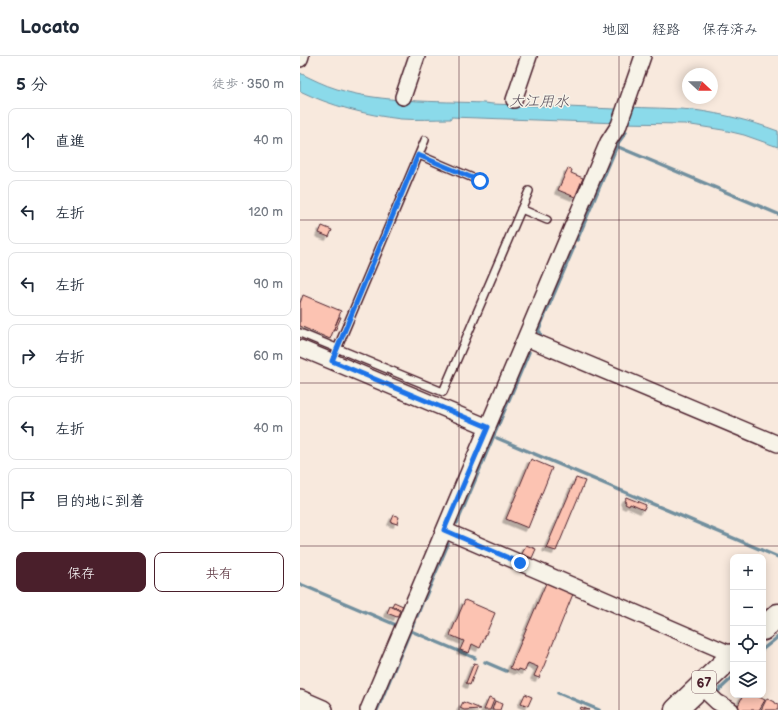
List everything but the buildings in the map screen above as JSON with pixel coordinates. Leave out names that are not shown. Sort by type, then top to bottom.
[{"type":"main road","points":[[766,626],[778,616]]},
{"type":"main road","name":"67","points":[[676,710],[730,658]]},
{"type":"street","points":[[403,97],[417,56]]},
{"type":"street","points":[[514,100],[529,56]]},
{"type":"street","points":[[368,710],[608,142],[619,125],[643,56]]},
{"type":"street","points":[[526,338],[778,444]]},
{"type":"street","points":[[300,348],[335,355],[488,427]]},
{"type":"street","points":[[444,530],[730,654]]},
{"type":"street","points":[[700,686],[718,702],[731,710]]},
{"type":"street","points":[[300,700],[324,710]]},
{"type":"lane","points":[[335,355],[425,140]]},
{"type":"lane","points":[[418,155],[480,181]]},
{"type":"lane","points":[[300,333],[335,355],[443,392],[529,191]]},
{"type":"lane","points":[[521,209],[547,220]]},
{"type":"water","points":[[300,73],[323,84],[354,94],[390,99],[615,109],[625,107],[694,110],[747,121],[778,131],[778,147],[744,135],[685,124],[451,117],[451,119],[401,119],[388,117],[336,105],[300,91]]},
{"type":"waterway","points":[[577,240],[618,143],[626,132]]},
{"type":"waterway","points":[[616,146],[778,214]]},
{"type":"waterway","points":[[543,338],[538,331],[574,247]]},
{"type":"waterway","points":[[457,523],[529,352]]},
{"type":"waterway","points":[[497,438],[778,557]]},
{"type":"waterway","points":[[424,600],[448,544]]},
{"type":"waterway","points":[[300,584],[396,625]]},
{"type":"waterway","points":[[417,616],[422,603]]},
{"type":"waterway","points":[[377,710],[414,622]]},
{"type":"waterway","points":[[411,631],[475,658]]},
{"type":"waterway","points":[[766,647],[778,637]]},
{"type":"waterway","points":[[485,662],[506,671]]},
{"type":"waterway","points":[[717,692],[730,680]]},
{"type":"waterway","points":[[558,693],[599,710]]},
{"type":"route","points":[[480,181],[418,155],[332,361],[488,427],[444,530],[520,563]]},
{"type":"water label","name":"大江用水","points":[[539,101]]}]
